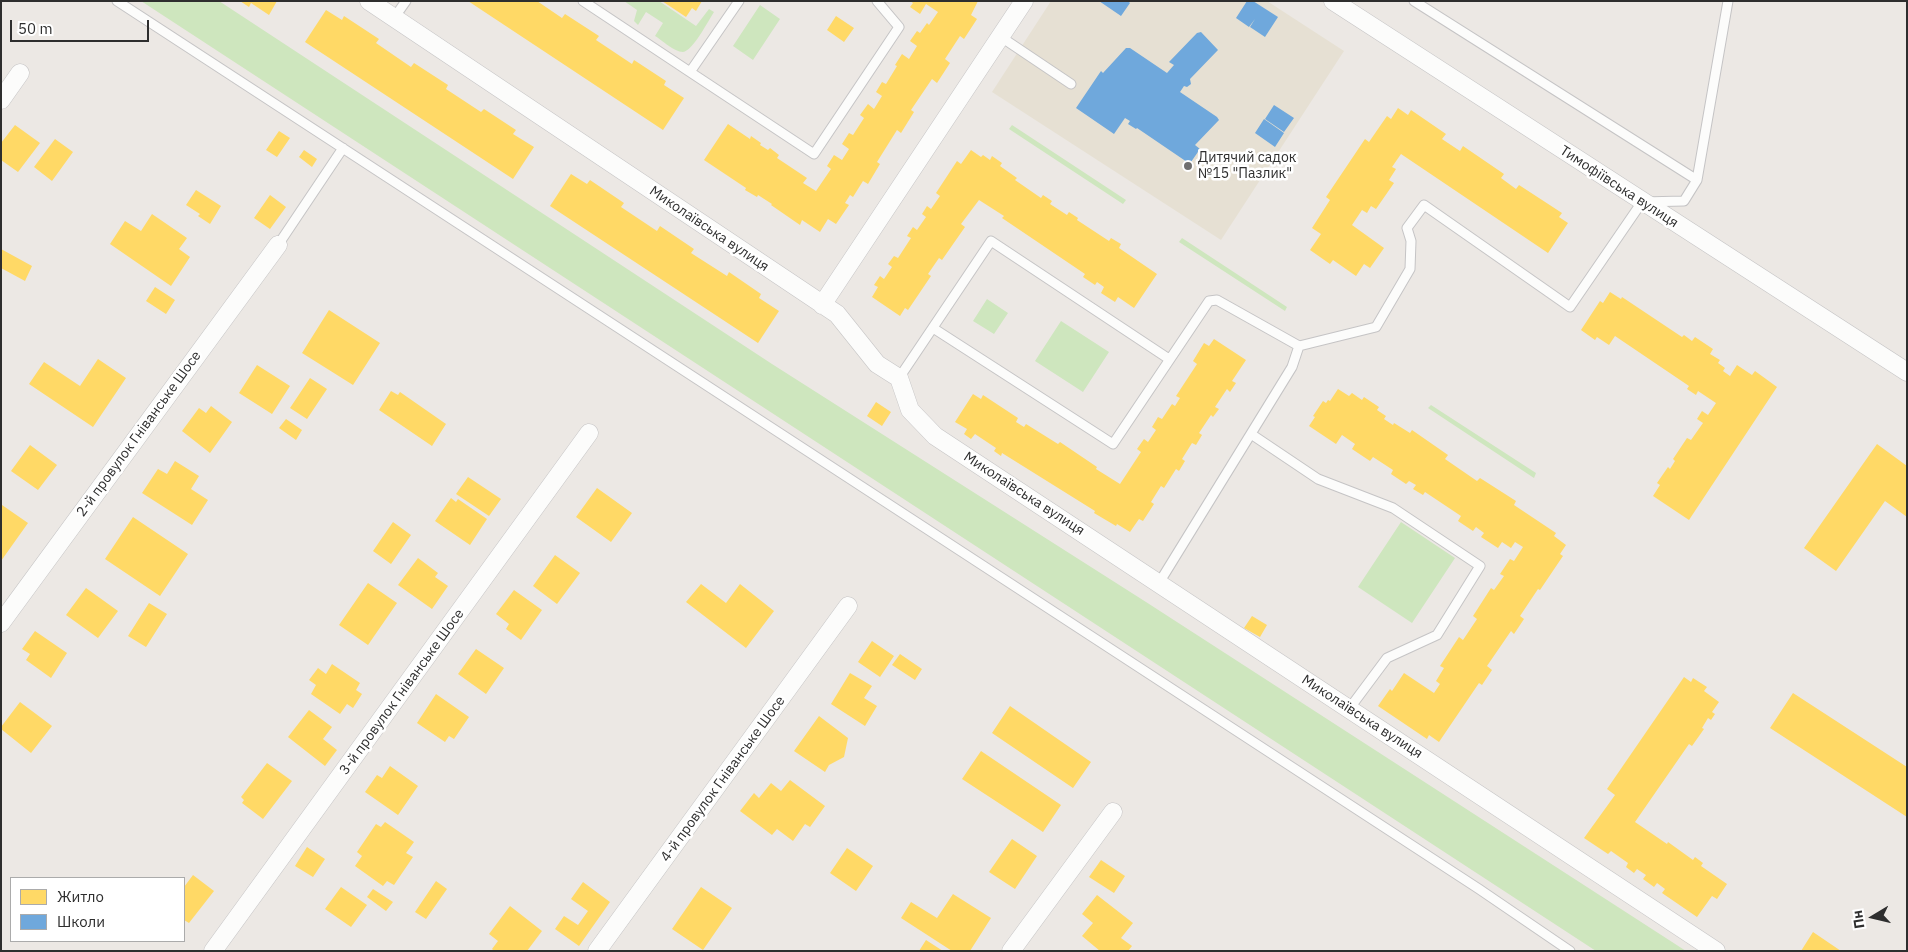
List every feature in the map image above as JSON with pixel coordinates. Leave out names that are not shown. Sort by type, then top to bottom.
[{"type":"street","name":"Миколаївська вулиця","points":[[369,1],[837,314],[877,364],[899,378],[910,410],[935,436],[1716,951]]},
{"type":"street","name":"Тимофіївська вулиця","points":[[1333,1],[1907,372]]},
{"type":"street","points":[[822,305],[1001,37],[1021,2]]},
{"type":"street","points":[[1,100],[20,74]]},
{"type":"street","name":"2-й провулок Гніванське Шосе","points":[[1,623],[278,245]]},
{"type":"street","name":"3-й провулок Гніванське Шосе","points":[[213,951],[589,433]]},
{"type":"street","name":"4-й провулок Гніванське Шосе","points":[[597,951],[848,606]]},
{"type":"street","points":[[1011,951],[1113,812]]},
{"type":"lane","points":[[117,1],[1479,889],[1570,951]]},
{"type":"lane","points":[[394,18],[406,1]]},
{"type":"lane","points":[[583,1],[814,154],[899,27],[877,1]]},
{"type":"lane","points":[[690,72],[739,1]]},
{"type":"lane","points":[[1414,1],[1697,180]]},
{"type":"lane","points":[[932,328],[1113,444],[1209,301],[1218,300],[1299,346],[1376,327],[1410,269],[1411,241],[1407,228],[1424,205],[1570,307],[1642,202],[1684,201],[1697,180],[1728,1]]},
{"type":"lane","points":[[1001,37],[1071,84]]},
{"type":"lane","points":[[278,245],[343,148]]},
{"type":"lane","points":[[899,378],[991,241],[1169,359]]},
{"type":"lane","points":[[1159,583],[1292,367],[1299,346]]},
{"type":"lane","points":[[1251,434],[1318,480],[1393,508],[1480,566],[1437,635],[1387,658],[1350,709]]},
{"type":"shaded area","name":"Дитячий садок №15 \"Пазлик\"","points":[[1051,1],[1267,1],[1344,51],[1221,240],[992,92]]},
{"type":"green space","points":[[141,1],[219,1],[772,364],[1146,602],[1686,951],[1596,951]]},
{"type":"green space","points":[[624,1],[659,1],[696,26],[709,9],[714,12],[696,41],[683,52],[672,48],[655,36],[663,23],[646,12],[638,25],[634,21],[637,10]]},
{"type":"green space","points":[[760,5],[780,19],[753,60],[733,46]]},
{"type":"green space","points":[[1012,125],[1126,200],[1123,204],[1009,129]]},
{"type":"green space","points":[[1182,238],[1287,307],[1285,311],[1179,242]]},
{"type":"green space","points":[[987,299],[1008,313],[994,334],[973,321]]},
{"type":"green space","points":[[1061,321],[1109,352],[1083,392],[1035,361]]},
{"type":"green space","points":[[1431,405],[1536,473],[1534,478],[1428,408]]},
{"type":"green space","points":[[1401,522],[1455,558],[1412,623],[1358,587]]},
{"type":"building: Житло","points":[[240,1],[277,1],[269,15],[251,3],[249,7]]},
{"type":"building: Житло","points":[[468,1],[537,1],[562,18],[565,14],[599,36],[596,40],[632,64],[634,60],[666,81],[664,85],[684,98],[663,130]]},
{"type":"building: Житло","points":[[662,1],[702,1],[696,11],[692,8],[686,17]]},
{"type":"building: Житло","points":[[910,1],[978,1],[971,15],[977,19],[964,39],[960,36],[945,59],[950,63],[937,83],[932,79],[911,110],[914,112],[901,133],[897,130],[877,162],[880,164],[868,184],[863,181],[853,197],[850,195],[845,203],[849,205],[836,224],[828,219],[820,232],[802,220],[800,225],[758,195],[757,197],[745,190],[746,188],[704,160],[728,124],[750,139],[751,136],[768,150],[770,148],[779,155],[777,158],[807,178],[803,183],[816,191],[831,169],[827,166],[834,155],[842,160],[849,149],[842,144],[849,133],[853,135],[864,118],[860,115],[868,104],[874,109],[882,96],[876,92],[882,82],[886,84],[902,54],[909,59],[917,46],[910,41],[917,31],[920,33],[927,23],[929,25],[938,12],[926,4],[920,14],[910,7],[913,3]]},
{"type":"building: Житло","points":[[326,10],[342,20],[344,16],[379,39],[376,43],[411,67],[414,63],[448,85],[446,89],[481,112],[484,109],[516,130],[513,134],[534,147],[513,179],[305,42]]},
{"type":"building: Житло","points":[[836,16],[854,28],[844,42],[827,30]]},
{"type":"building: Житло","points":[[1398,108],[1408,115],[1411,110],[1446,134],[1442,139],[1460,151],[1463,146],[1504,174],[1501,178],[1516,189],[1519,185],[1562,213],[1559,217],[1568,223],[1548,253],[1401,154],[1392,167],[1396,169],[1389,180],[1394,183],[1376,209],[1371,206],[1367,213],[1362,210],[1352,225],[1384,248],[1370,268],[1364,264],[1356,276],[1333,260],[1330,264],[1310,250],[1321,234],[1312,228],[1330,200],[1326,197],[1365,139],[1369,142],[1387,116],[1391,119]]},
{"type":"building: Житло","points":[[15,125],[40,143],[18,172],[1,160],[1,143]]},
{"type":"building: Житло","points":[[279,131],[290,138],[277,157],[266,150]]},
{"type":"building: Житло","points":[[55,139],[73,152],[52,181],[34,167]]},
{"type":"building: Житло","points":[[304,150],[317,159],[312,167],[299,157]]},
{"type":"building: Житло","points":[[971,150],[981,157],[983,155],[990,160],[992,156],[1002,163],[1000,166],[1017,178],[1015,180],[1041,198],[1043,195],[1052,201],[1050,204],[1067,215],[1069,212],[1078,218],[1077,220],[1109,241],[1111,238],[1121,244],[1119,248],[1157,274],[1134,308],[1118,297],[1115,302],[1101,293],[1104,287],[1097,282],[1095,285],[1083,277],[1085,274],[1002,218],[1004,216],[979,200],[961,224],[965,227],[942,260],[939,258],[928,274],[931,276],[908,310],[905,308],[900,316],[872,297],[878,287],[874,285],[880,276],[884,279],[892,267],[888,264],[894,256],[898,258],[911,238],[907,236],[913,227],[917,230],[926,217],[922,214],[927,206],[931,209],[940,196],[936,193],[957,161],[961,164]]},
{"type":"building: Житло","points":[[571,174],[587,184],[590,180],[624,203],[621,207],[657,231],[660,226],[694,249],[691,253],[727,276],[729,272],[761,294],[759,298],[779,311],[758,343],[550,206]]},
{"type":"building: Житло","points":[[196,190],[221,206],[210,224],[198,216],[200,214],[186,205]]},
{"type":"building: Житло","points":[[270,195],[286,207],[270,229],[254,218]]},
{"type":"building: Житло","points":[[152,214],[187,238],[179,249],[190,257],[171,286],[110,244],[125,221],[141,231]]},
{"type":"building: Житло","points":[[1,249],[32,266],[25,281],[1,268]]},
{"type":"building: Житло","points":[[155,287],[175,300],[166,314],[146,301]]},
{"type":"building: Житло","points":[[1610,292],[1621,299],[1622,297],[1682,337],[1684,335],[1692,341],[1695,337],[1713,349],[1710,354],[1720,360],[1718,363],[1725,368],[1723,371],[1730,376],[1737,365],[1752,375],[1755,371],[1777,387],[1689,520],[1653,496],[1660,485],[1657,483],[1668,467],[1670,469],[1675,461],[1673,459],[1687,438],[1691,440],[1703,423],[1697,419],[1702,411],[1708,415],[1716,403],[1698,391],[1696,395],[1687,389],[1689,386],[1615,336],[1609,345],[1597,337],[1595,340],[1581,330],[1600,301],[1603,303]]},
{"type":"building: Житло","points":[[329,310],[380,343],[353,385],[302,353]]},
{"type":"building: Житло","points":[[1214,339],[1246,360],[1232,381],[1236,383],[1230,392],[1227,389],[1215,407],[1219,409],[1213,417],[1211,415],[1199,433],[1202,435],[1196,445],[1192,443],[1182,459],[1185,461],[1179,471],[1176,469],[1164,488],[1161,486],[1151,502],[1154,504],[1143,521],[1139,519],[1130,532],[1094,513],[1095,511],[1002,453],[1001,456],[994,451],[996,448],[975,434],[971,439],[964,434],[967,429],[955,422],[973,394],[981,399],[983,395],[1018,418],[1016,422],[1024,427],[1026,424],[1058,444],[1060,442],[1120,484],[1141,452],[1137,449],[1144,439],[1148,442],[1156,430],[1152,427],[1158,417],[1162,419],[1172,404],[1175,406],[1180,398],[1176,396],[1197,364],[1193,361],[1204,343],[1209,346]]},
{"type":"building: Житло","points":[[98,359],[126,378],[93,427],[29,384],[44,362],[80,386]]},
{"type":"building: Житло","points":[[257,365],[290,386],[272,414],[239,393]]},
{"type":"building: Житло","points":[[310,378],[327,389],[307,419],[290,408]]},
{"type":"building: Житло","points":[[1338,389],[1349,396],[1352,393],[1362,400],[1364,397],[1379,407],[1377,410],[1386,416],[1384,419],[1410,433],[1412,430],[1448,455],[1445,459],[1477,481],[1480,478],[1516,501],[1514,505],[1556,533],[1554,536],[1566,545],[1560,554],[1563,556],[1520,616],[1524,619],[1514,634],[1511,631],[1487,666],[1492,670],[1482,685],[1479,683],[1439,742],[1429,735],[1427,739],[1378,706],[1390,689],[1392,691],[1404,673],[1434,693],[1440,684],[1436,681],[1444,668],[1440,666],[1459,637],[1463,640],[1477,619],[1473,616],[1491,588],[1494,590],[1504,576],[1500,574],[1510,559],[1514,561],[1523,547],[1515,542],[1511,548],[1502,542],[1498,548],[1481,537],[1484,533],[1476,527],[1473,531],[1458,521],[1461,516],[1425,492],[1423,495],[1413,489],[1416,485],[1409,481],[1406,484],[1391,474],[1393,470],[1373,457],[1370,461],[1352,449],[1355,444],[1342,435],[1336,444],[1309,426],[1323,401],[1326,403],[1328,400],[1330,401]]},
{"type":"building: Житло","points":[[391,391],[398,395],[400,392],[446,424],[432,446],[379,410]]},
{"type":"building: Житло","points":[[876,402],[891,412],[882,426],[867,416]]},
{"type":"building: Житло","points":[[211,406],[232,422],[210,453],[182,431],[199,408],[206,413]]},
{"type":"building: Житло","points":[[286,419],[302,430],[296,440],[279,428]]},
{"type":"building: Житло","points":[[1877,444],[1907,466],[1907,517],[1885,501],[1836,571],[1804,548]]},
{"type":"building: Житло","points":[[30,445],[57,465],[38,490],[11,471]]},
{"type":"building: Житло","points":[[175,461],[199,476],[191,489],[208,500],[192,525],[142,493],[158,469],[167,474]]},
{"type":"building: Житло","points":[[468,477],[501,499],[489,516],[456,494]]},
{"type":"building: Житло","points":[[597,488],[632,513],[611,542],[576,517]]},
{"type":"building: Житло","points":[[451,498],[456,502],[458,499],[487,519],[470,545],[435,521]]},
{"type":"building: Житло","points":[[2,505],[28,523],[1,561],[1,507]]},
{"type":"building: Житло","points":[[133,517],[188,554],[160,596],[105,559]]},
{"type":"building: Житло","points":[[393,522],[411,535],[391,564],[373,551]]},
{"type":"building: Житло","points":[[555,555],[580,573],[557,604],[533,586]]},
{"type":"building: Житло","points":[[418,558],[438,573],[435,577],[448,586],[432,609],[398,585]]},
{"type":"building: Житло","points":[[368,583],[397,603],[368,645],[339,625]]},
{"type":"building: Житло","points":[[701,584],[726,603],[740,584],[774,611],[746,648],[686,602]]},
{"type":"building: Житло","points":[[86,588],[118,611],[98,638],[66,615]]},
{"type":"building: Житло","points":[[514,590],[542,610],[521,640],[506,629],[509,624],[496,614]]},
{"type":"building: Житло","points":[[149,603],[167,614],[146,647],[128,636]]},
{"type":"building: Житло","points":[[1252,616],[1267,625],[1260,637],[1244,628]]},
{"type":"building: Житло","points":[[35,631],[67,653],[51,678],[26,660],[30,654],[22,649]]},
{"type":"building: Житло","points":[[872,641],[894,656],[880,677],[858,662]]},
{"type":"building: Житло","points":[[476,649],[504,668],[486,694],[458,674]]},
{"type":"building: Житло","points":[[900,654],[922,669],[915,680],[892,665]]},
{"type":"building: Житло","points":[[332,664],[360,683],[356,690],[362,694],[353,708],[347,704],[340,714],[311,694],[316,685],[309,680],[318,668],[326,674]]},
{"type":"building: Житло","points":[[850,673],[872,686],[864,698],[877,706],[865,726],[831,704]]},
{"type":"building: Житло","points":[[1684,677],[1691,682],[1693,678],[1707,687],[1704,691],[1719,702],[1712,712],[1715,714],[1711,720],[1708,718],[1702,728],[1704,729],[1692,746],[1689,744],[1635,822],[1693,860],[1695,857],[1703,863],[1701,866],[1727,884],[1717,899],[1712,896],[1697,917],[1662,893],[1665,889],[1657,883],[1654,887],[1643,879],[1646,875],[1637,869],[1634,873],[1626,867],[1628,863],[1611,851],[1608,854],[1584,838],[1615,795],[1607,789]]},
{"type":"building: Житло","points":[[1793,693],[1907,767],[1907,817],[1770,728]]},
{"type":"building: Житло","points":[[436,694],[469,717],[454,739],[449,736],[445,742],[417,723]]},
{"type":"building: Житло","points":[[20,702],[52,726],[31,753],[1,729]]},
{"type":"building: Житло","points":[[1010,706],[1091,762],[1073,788],[992,733]]},
{"type":"building: Житло","points":[[309,710],[332,727],[323,739],[337,750],[325,766],[288,737]]},
{"type":"building: Житло","points":[[819,716],[848,738],[844,757],[829,765],[825,772],[794,751]]},
{"type":"building: Житло","points":[[981,751],[1061,805],[1043,832],[962,779]]},
{"type":"building: Житло","points":[[267,763],[292,781],[263,819],[242,803],[244,800],[241,797]]},
{"type":"building: Житло","points":[[390,766],[418,786],[398,815],[365,792],[377,775],[382,778]]},
{"type":"building: Житло","points":[[790,780],[825,806],[810,827],[805,824],[793,841],[777,829],[772,835],[740,811],[754,793],[759,798],[771,783],[781,791]]},
{"type":"building: Житло","points":[[385,822],[414,842],[406,853],[413,857],[394,885],[387,881],[383,886],[355,866],[362,856],[357,852],[376,824],[381,827]]},
{"type":"building: Житло","points":[[1012,839],[1037,856],[1015,889],[989,872]]},
{"type":"building: Житло","points":[[307,847],[325,859],[313,877],[295,866]]},
{"type":"building: Житло","points":[[847,848],[873,866],[856,891],[830,873]]},
{"type":"building: Житло","points":[[1101,860],[1125,876],[1114,893],[1089,877]]},
{"type":"building: Житло","points":[[193,875],[214,891],[189,923],[185,921],[185,886]]},
{"type":"building: Житло","points":[[436,881],[447,889],[426,919],[415,912]]},
{"type":"building: Житло","points":[[583,882],[610,902],[579,946],[555,929],[564,916],[578,925],[588,911],[571,899]]},
{"type":"building: Житло","points":[[341,887],[367,905],[351,927],[325,909]]},
{"type":"building: Житло","points":[[701,887],[732,908],[703,950],[672,929]]},
{"type":"building: Житло","points":[[373,889],[393,902],[386,911],[367,897]]},
{"type":"building: Житло","points":[[953,894],[991,918],[970,951],[952,951],[901,918],[911,902],[937,918]]},
{"type":"building: Житло","points":[[1097,895],[1133,923],[1121,938],[1132,946],[1128,951],[1100,951],[1082,936],[1093,923],[1082,914]]},
{"type":"building: Житло","points":[[510,906],[542,931],[527,951],[494,951],[492,949],[498,941],[489,934]]},
{"type":"building: Житло","points":[[1813,932],[1841,951],[1801,951]]},
{"type":"building: Житло","points":[[926,940],[943,951],[919,951]]},
{"type":"building: Школи","points":[[1099,1],[1128,1],[1130,3],[1121,16]]},
{"type":"building: Школи","points":[[1247,1],[1253,1],[1278,17],[1265,37],[1250,27],[1255,19],[1249,27],[1236,18]]},
{"type":"building: Школи","points":[[1201,32],[1218,50],[1190,79],[1191,84],[1187,87],[1184,86],[1180,92],[1219,120],[1195,145],[1200,149],[1191,162],[1187,162],[1137,128],[1128,124],[1130,121],[1125,118],[1114,134],[1076,108],[1101,71],[1103,73],[1126,48],[1130,48],[1167,73],[1174,65],[1169,62],[1197,33]]},
{"type":"building: Школи","points":[[1274,105],[1294,118],[1284,132],[1265,119]]},
{"type":"building: Школи","points":[[1264,119],[1284,133],[1275,147],[1255,133]]},
{"type":"place","name":"Дитячий садок №15 \"Пазлик\"","points":[[1188,166]]}]
